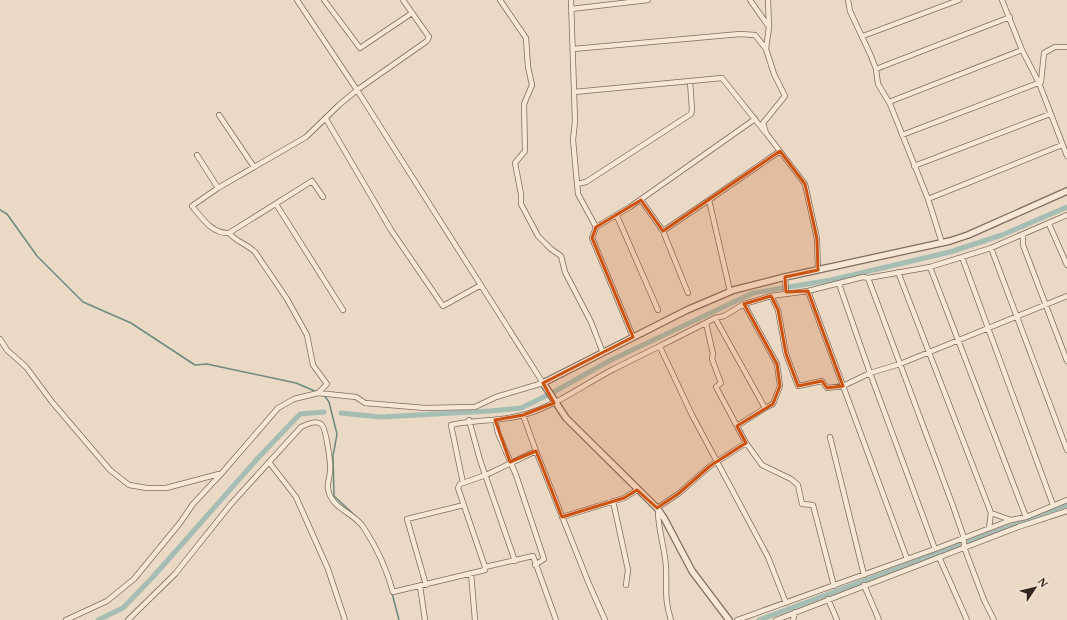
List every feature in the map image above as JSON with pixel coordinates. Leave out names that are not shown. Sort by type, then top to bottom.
[{"type":"street","points":[[297,0],[357,90],[544,385],[550,397],[566,418],[657,509],[664,518],[692,571],[729,620]]},
{"type":"street","points":[[324,0],[360,48],[412,13]]},
{"type":"street","points":[[323,197],[312,181],[229,233],[222,233],[208,225],[192,206],[218,188],[306,137],[357,90],[428,41],[429,37],[403,0]]},
{"type":"street","points":[[500,0],[526,38],[528,66],[532,85],[524,104],[525,151],[515,164],[521,194],[521,204],[538,236],[551,250],[561,256],[565,272],[591,322],[602,353]]},
{"type":"street","points":[[571,0],[575,121],[573,140],[578,194],[596,227]]},
{"type":"street","points":[[572,9],[648,0]]},
{"type":"street","points":[[750,0],[769,27]]},
{"type":"street","points":[[766,49],[769,27],[768,0]]},
{"type":"street","points":[[848,0],[850,11],[863,36],[876,69],[878,84],[889,102],[928,199],[942,243]]},
{"type":"street","points":[[863,36],[960,0]]},
{"type":"street","points":[[1002,0],[1022,50],[1039,83],[1067,156]]},
{"type":"street","points":[[876,69],[1010,17]]},
{"type":"street","points":[[573,50],[740,34],[755,36],[766,49],[774,74],[784,96],[763,123],[766,133]]},
{"type":"street","points":[[1039,83],[1044,53],[1055,47],[1067,47]]},
{"type":"street","points":[[889,102],[1022,50]]},
{"type":"street","points":[[574,92],[722,78],[780,150],[805,184],[817,239],[818,270]]},
{"type":"street","points":[[577,184],[586,182],[691,114],[690,81]]},
{"type":"street","points":[[902,135],[1039,83]]},
{"type":"street","points":[[914,166],[1050,114]]},
{"type":"street","points":[[219,115],[254,167]]},
{"type":"street","points":[[326,119],[391,230],[443,306],[481,285]]},
{"type":"street","points":[[633,337],[592,238],[596,227],[641,200],[755,119]]},
{"type":"street","points":[[928,199],[1062,144]]},
{"type":"street","points":[[663,231],[780,150]]},
{"type":"street","points":[[197,155],[218,188]]},
{"type":"street","points":[[66,620],[107,601],[134,579],[180,523],[193,504],[278,408],[294,399],[318,393],[356,397],[365,403],[425,408],[475,407],[496,397],[544,385],[633,337],[687,310],[730,291],[785,276],[942,243],[968,235],[1067,191]]},
{"type":"street","points":[[641,200],[663,231],[688,293]]},
{"type":"street","points":[[709,200],[730,291]]},
{"type":"street","points":[[276,204],[343,310]]},
{"type":"street","points":[[463,483],[451,425],[469,420],[495,420],[523,415],[556,403],[612,370],[716,318],[724,316],[744,304],[786,292],[808,291],[863,277],[868,278],[930,267],[991,248],[1023,236],[1067,215]]},
{"type":"street","points":[[616,216],[658,310]]},
{"type":"street","points":[[1049,224],[1067,265]]},
{"type":"street","points":[[229,233],[232,237],[248,245],[287,299],[307,335],[313,365],[327,384],[318,393]]},
{"type":"street","points":[[1023,236],[1023,245],[1067,360]]},
{"type":"street","points":[[991,248],[1067,450]]},
{"type":"street","points":[[962,257],[1053,505]]},
{"type":"street","points":[[930,267],[1026,517]]},
{"type":"street","points":[[898,272],[991,513],[989,528]]},
{"type":"street","points":[[785,276],[786,292]]},
{"type":"street","points":[[868,278],[964,538],[964,547],[984,600],[994,620]]},
{"type":"street","points":[[838,284],[936,549]]},
{"type":"street","points":[[808,291],[907,559]]},
{"type":"street","points":[[771,296],[778,310],[786,354],[798,386],[822,381],[827,388],[843,386],[870,373],[900,364],[958,339],[1067,296]]},
{"type":"street","points":[[737,426],[773,404],[780,386],[777,364],[744,304]]},
{"type":"street","points":[[716,318],[765,408]]},
{"type":"street","points":[[706,323],[713,354],[712,359],[721,383],[716,387],[746,443],[762,465],[791,479],[798,485],[802,504],[813,504],[834,586]]},
{"type":"street","points":[[0,340],[7,350],[26,367],[52,402],[110,470],[129,485],[147,488],[166,488],[221,474]]},
{"type":"street","points":[[660,347],[692,415],[768,558],[786,603]]},
{"type":"street","points":[[523,415],[562,517],[605,620]]},
{"type":"street","points":[[469,420],[480,460],[515,561]]},
{"type":"street","points":[[495,420],[498,433],[510,462],[544,559],[535,565]]},
{"type":"street","points":[[128,620],[175,574],[231,504],[301,426],[316,422],[322,424],[326,431],[330,471],[328,490],[336,506],[353,515],[364,527],[388,573],[393,592],[485,570],[485,567],[533,556],[556,620]]},
{"type":"street","points":[[830,437],[864,575]]},
{"type":"street","points":[[657,509],[678,494],[710,466],[746,443]]},
{"type":"street","points":[[485,567],[458,488],[460,484],[536,451]]},
{"type":"street","points":[[269,462],[296,497],[328,569],[345,620]]},
{"type":"street","points":[[562,517],[624,498],[637,490]]},
{"type":"street","points":[[737,620],[936,549],[1011,520],[1026,517],[1067,500]]},
{"type":"street","points":[[613,501],[628,570],[626,585]]},
{"type":"street","points":[[426,585],[407,519],[464,505]]},
{"type":"street","points":[[657,509],[666,567],[665,599],[671,620]]},
{"type":"street","points":[[776,620],[964,547],[1067,511]]},
{"type":"street","points":[[991,513],[1011,520]]},
{"type":"street","points":[[939,557],[967,620]]},
{"type":"street","points":[[472,573],[475,620]]},
{"type":"street","points":[[864,585],[879,620]]},
{"type":"street","points":[[420,586],[425,620]]},
{"type":"street","points":[[828,599],[837,620]]},
{"type":"street","points":[[793,620],[795,612]]},
{"type":"highlighted area","points":[[780,151],[805,184],[817,239],[818,270],[785,277],[786,292],[808,291],[843,386],[827,388],[822,381],[798,386],[786,354],[778,310],[771,296],[744,304],[777,364],[780,386],[773,404],[737,426],[746,443],[710,466],[678,494],[657,508],[637,490],[624,498],[562,517],[536,451],[510,462],[495,420],[523,415],[554,403],[543,383],[633,337],[592,238],[596,227],[641,200],[663,231]]},
{"type":"waterway","points":[[341,413],[381,417],[521,408],[552,393],[609,361],[753,293],[831,280],[950,252],[1002,235],[1067,207]]},
{"type":"waterway","points":[[0,210],[7,214],[37,256],[83,302],[131,323],[195,365],[207,364],[296,383],[317,392]]},
{"type":"waterway","points":[[324,395],[329,402],[337,434],[333,456],[334,496],[363,523]]},
{"type":"waterway","points":[[98,620],[123,608],[152,578],[258,458],[300,414],[324,412]]},
{"type":"waterway","points":[[759,620],[1067,505]]},
{"type":"waterway","points":[[392,593],[399,620]]}]
